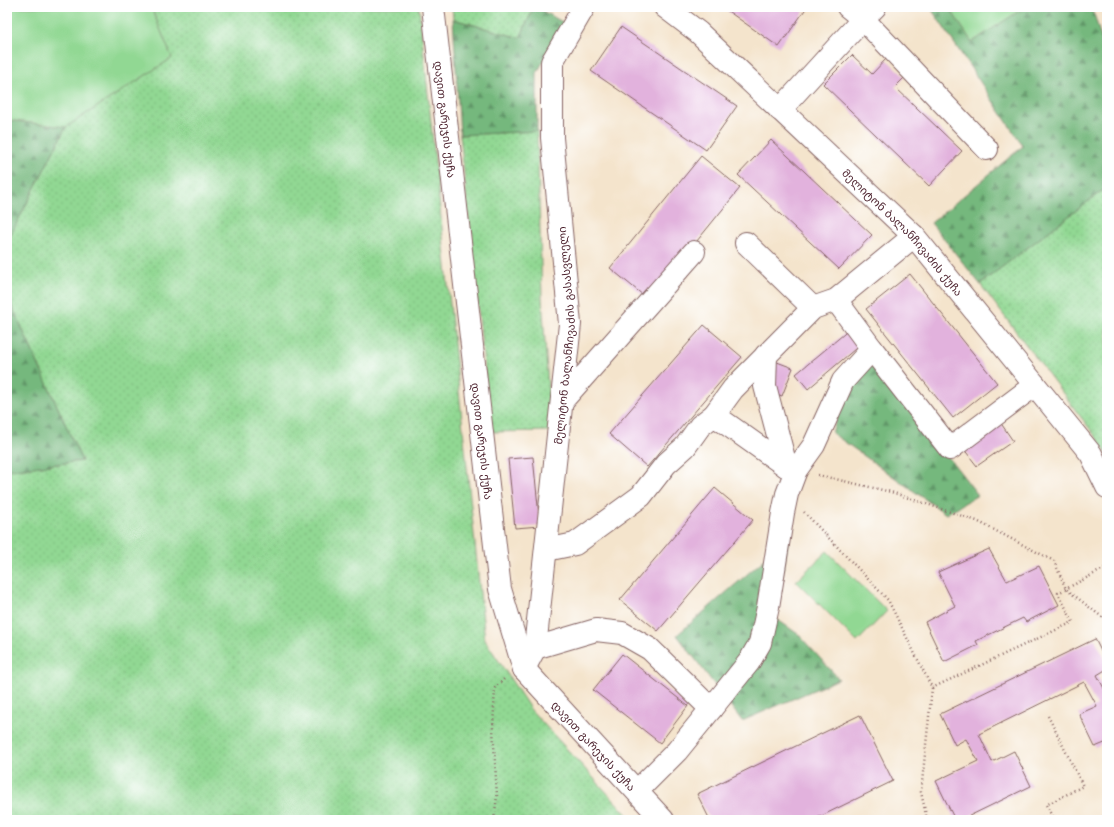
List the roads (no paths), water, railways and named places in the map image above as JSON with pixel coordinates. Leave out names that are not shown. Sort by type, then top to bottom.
[{"type":"street","name":"დავით გარეჯის ქუჩა","points":[[433,7],[500,589],[524,669],[663,820]]},
{"type":"street","name":"მელიტონ ბალანჩივაძის ქუჩა","points":[[665,7],[698,32],[914,236],[1091,454],[1107,487]]},
{"type":"street","name":"მელიტონ ბალანჩივაძის გასასვლელი","points":[[524,669],[535,648],[570,324],[552,138],[552,62],[584,8]]},
{"type":"street","points":[[780,110],[862,11],[987,149]]},
{"type":"street","points":[[546,550],[575,544],[641,496],[666,464],[685,447],[700,426],[714,415],[733,389],[813,308],[836,300],[914,236]]},
{"type":"street","points":[[746,243],[813,308]]},
{"type":"street","points":[[562,400],[694,252]]},
{"type":"street","points":[[836,300],[950,449],[1036,385]]},
{"type":"street","points":[[791,468],[814,445],[843,381],[872,349]]},
{"type":"street","points":[[637,791],[677,751],[749,662],[760,643],[768,607],[791,468],[764,386],[766,355]]},
{"type":"street","points":[[714,415],[791,468]]},
{"type":"street","points":[[535,648],[596,630],[622,633],[650,649],[711,709]]}]
